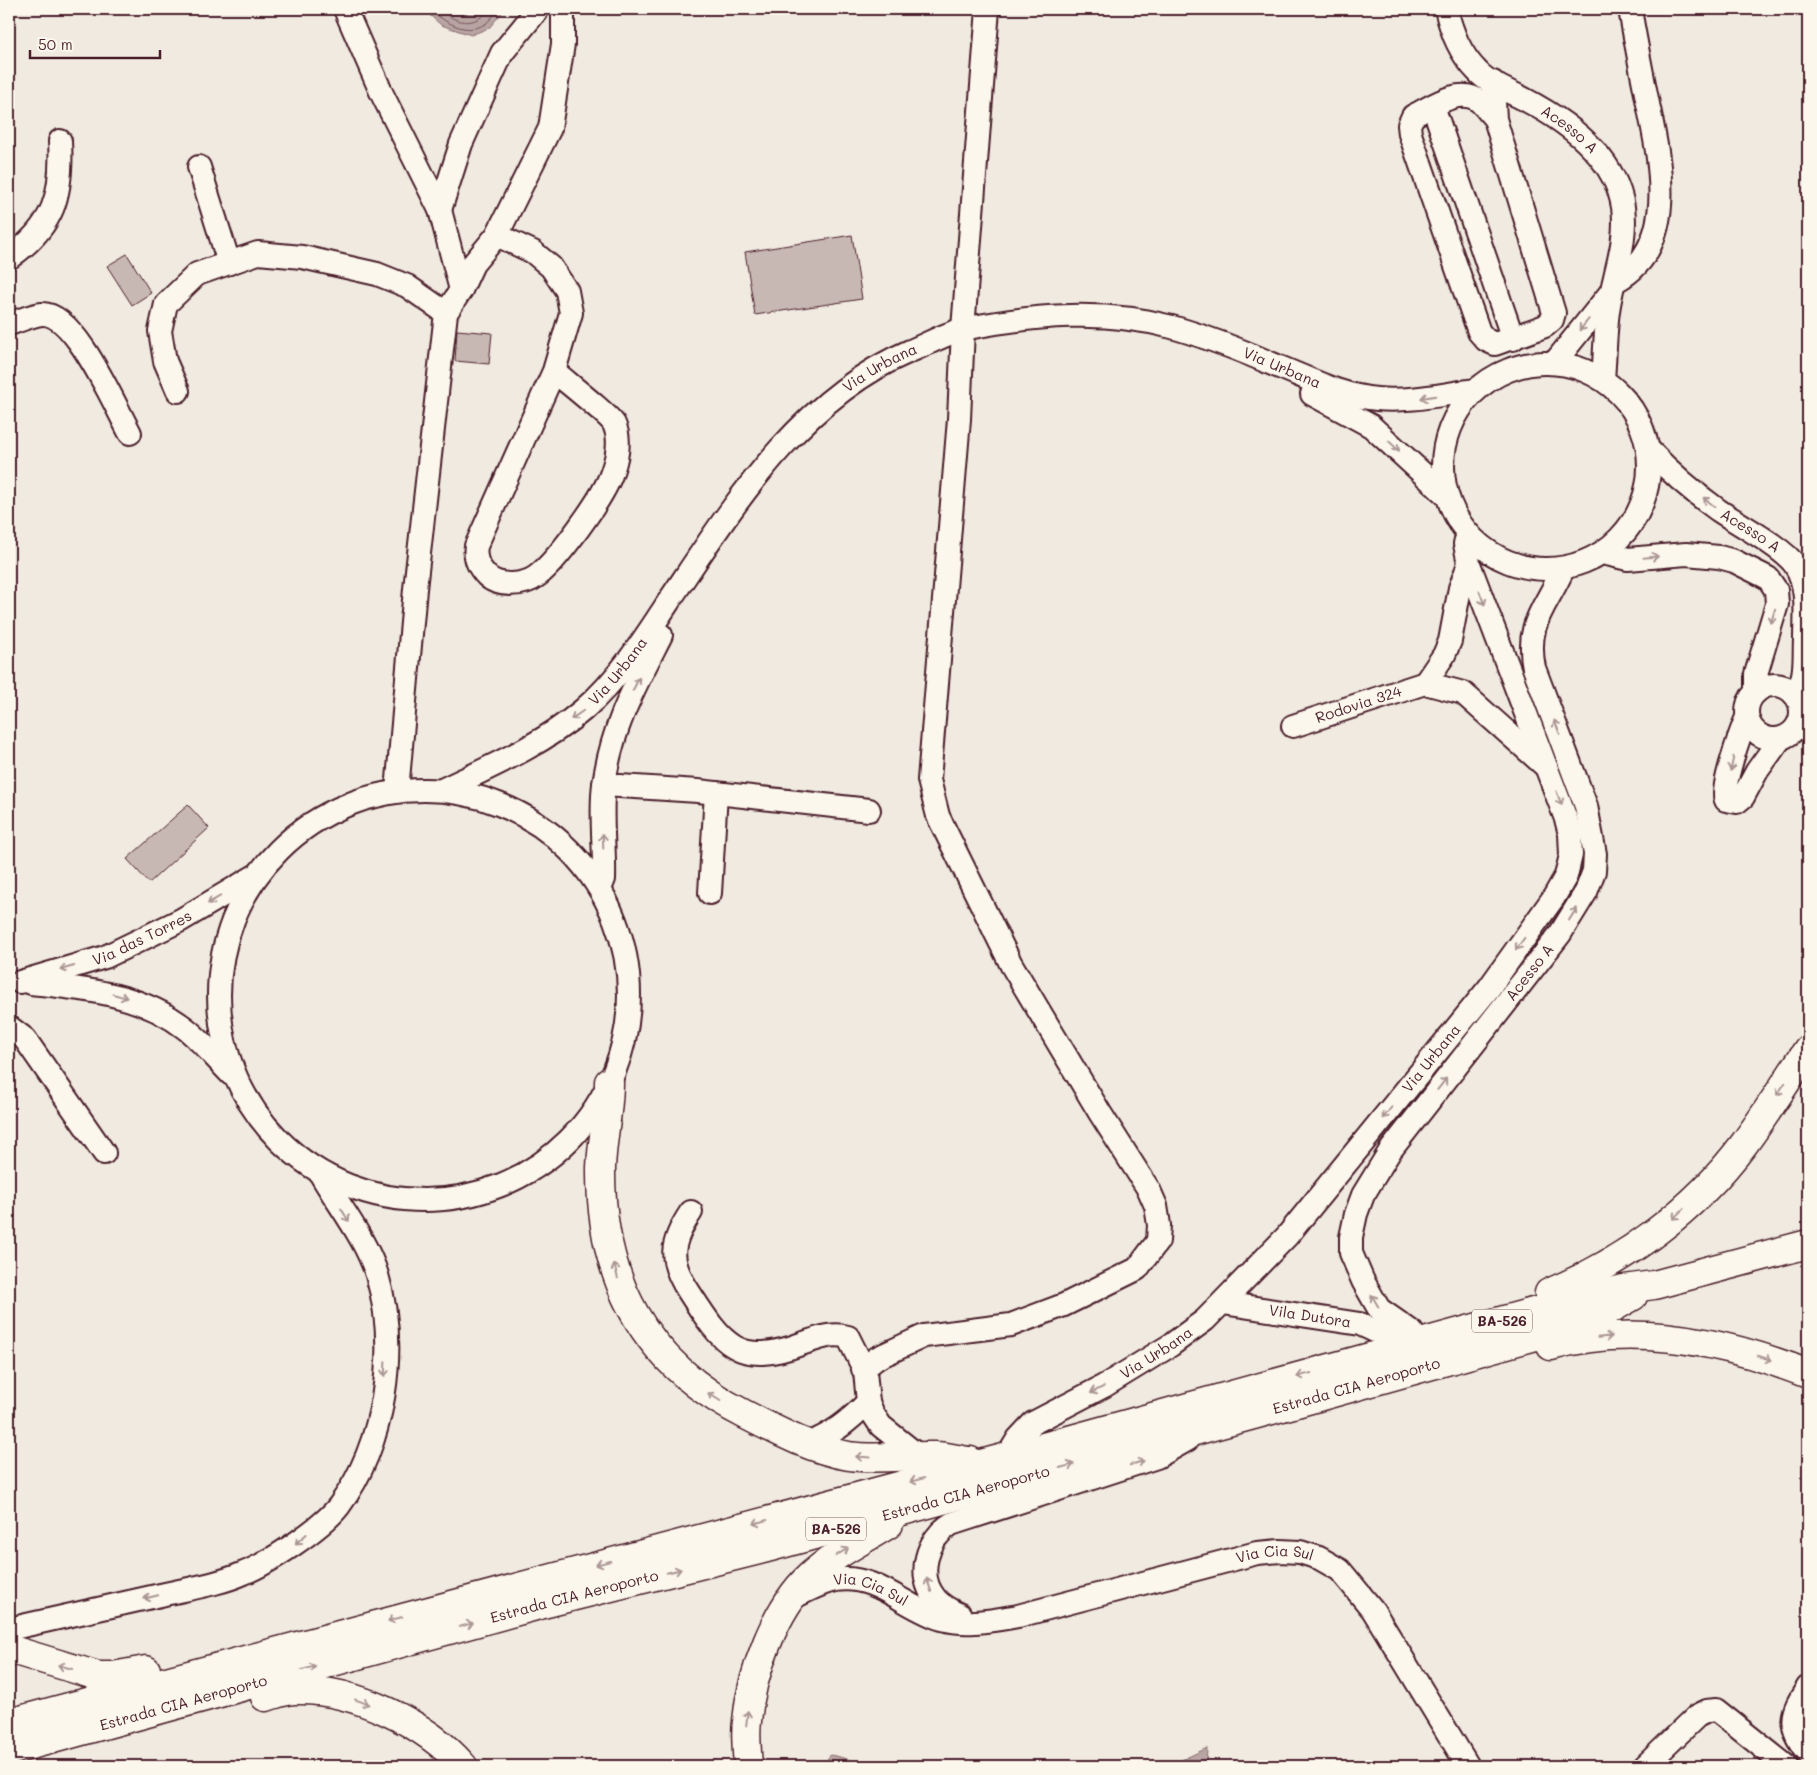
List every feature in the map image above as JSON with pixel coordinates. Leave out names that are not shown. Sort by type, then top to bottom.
[{"type":"highway","points":[[1351,1362],[1402,1335],[1546,1294],[1586,1278],[1634,1249],[1666,1225],[1718,1174],[1744,1144],[1808,1049]]},
{"type":"highway","points":[[609,1082],[609,1106],[603,1138],[601,1169],[608,1241],[620,1289],[650,1339],[696,1385],[730,1407],[808,1444],[848,1456],[883,1459],[938,1456],[981,1464]]},
{"type":"highway","name":"Estrada CIA Aeroporto","points":[[9,1723],[1007,1457],[1573,1301],[1624,1289],[1654,1285],[1808,1244]]},
{"type":"highway","name":"Estrada CIA Aeroporto","points":[[9,1751],[543,1604],[912,1508],[1546,1334],[1600,1315],[1654,1285]]},
{"type":"highway","points":[[1268,1411],[1339,1406],[1568,1342],[1611,1336],[1671,1337],[1710,1343],[1747,1352],[1808,1374]]},
{"type":"highway","points":[[748,1766],[746,1722],[751,1689],[770,1636],[792,1598],[808,1578],[821,1567],[912,1508]]},
{"type":"highway","points":[[9,1649],[98,1676],[113,1676],[274,1637],[334,1635]]},
{"type":"highway","points":[[9,1760],[32,1758],[293,1690],[336,1693],[395,1716],[436,1740],[463,1766]]},
{"type":"street","points":[[345,9],[382,94],[440,210],[461,290]]},
{"type":"street","points":[[440,210],[461,144],[502,53],[538,9]]},
{"type":"street","points":[[397,791],[415,589],[446,313],[461,290],[473,264],[497,235],[550,128],[563,44],[562,9]]},
{"type":"street","points":[[864,1368],[877,1358],[924,1336],[1011,1325],[1064,1306],[1137,1270],[1158,1241],[1159,1225],[1156,1206],[1149,1190],[1100,1113],[1012,964],[938,816],[929,780],[988,9]]},
{"type":"street","name":"Acesso A","points":[[1446,9],[1452,33],[1461,52],[1479,73],[1534,104],[1571,128],[1592,148],[1608,168],[1617,186],[1622,206],[1625,233],[1608,310],[1603,379]]},
{"type":"street","points":[[1615,285],[1631,272],[1646,255],[1656,232],[1660,204],[1657,145],[1630,9]]},
{"type":"street","points":[[1493,82],[1495,119],[1554,313],[1552,320],[1545,326],[1514,339],[1495,344],[1486,340],[1478,332],[1413,143],[1409,125],[1413,116],[1457,96],[1466,94],[1478,101],[1495,119]]},
{"type":"street","points":[[1433,106],[1514,339]]},
{"type":"street","points":[[9,258],[42,230],[53,212],[58,196],[60,141]]},
{"type":"street","points":[[199,167],[230,262]]},
{"type":"street","points":[[497,235],[533,252],[551,267],[567,291],[571,314],[554,371],[476,546],[475,556],[480,569],[492,581],[512,584],[535,578],[559,555],[612,474],[618,448],[614,423],[554,371]]},
{"type":"street","points":[[178,391],[165,361],[160,331],[166,304],[197,274],[258,253],[302,257],[359,270],[406,286],[446,313]]},
{"type":"street","name":"Acesso A","points":[[1555,362],[1615,285]]},
{"type":"street","points":[[9,324],[42,314],[56,317],[68,327],[84,348],[130,433]]},
{"type":"street","name":"Via Urbana","points":[[442,790],[533,745],[583,710],[629,661],[732,506],[778,449],[816,414],[859,379],[891,359],[963,334],[1038,318],[1083,315],[1119,317],[1169,326],[1197,335],[1331,389],[1374,399],[1415,399],[1476,390]]},
{"type":"street","name":"Via Urbana","points":[[600,889],[604,873],[604,785],[612,746],[622,713],[662,635],[744,505],[780,459],[814,425],[863,387],[963,334],[1065,322],[1158,333],[1193,343],[1325,400],[1365,422],[1390,442],[1446,495]]},
{"type":"street","points":[[1555,362],[1580,368],[1603,379],[1625,398],[1641,422],[1649,450],[1650,480],[1642,508],[1626,533],[1603,553],[1563,569],[1528,569],[1495,557],[1467,535],[1454,516],[1446,495],[1442,472],[1443,449],[1450,427],[1457,414],[1476,390],[1493,377],[1512,368],[1533,363],[1555,362]]},
{"type":"street","points":[[1365,422],[1374,399]]},
{"type":"street","name":"Acesso A","points":[[1649,450],[1668,469],[1716,508],[1780,550],[1795,564],[1801,578],[1805,610],[1804,671],[1800,688],[1794,694]]},
{"type":"street","name":"Via Urbana","points":[[1007,1457],[1018,1439],[1033,1423],[1104,1386],[1171,1345],[1223,1303],[1293,1228],[1489,988],[1554,897],[1566,876],[1571,855],[1570,834],[1549,770],[1469,564],[1465,544],[1467,535]]},
{"type":"street","name":"Acesso A","points":[[1603,553],[1628,559],[1686,554],[1719,557],[1734,561],[1768,578],[1776,590],[1777,604],[1756,674],[1756,692]]},
{"type":"street","points":[[1469,564],[1460,588],[1450,641],[1444,655],[1425,683],[1463,692],[1549,770]]},
{"type":"street","name":"Acesso A","points":[[1402,1335],[1379,1309],[1363,1281],[1351,1253],[1351,1237],[1356,1214],[1363,1195],[1390,1151],[1560,934],[1586,892],[1594,871],[1595,854],[1586,806],[1569,756],[1534,668],[1530,647],[1538,618],[1563,569]]},
{"type":"street","name":"Rodovia 324","points":[[1293,726],[1425,683]]},
{"type":"street","points":[[1783,687],[1794,694],[1801,711],[1795,729],[1780,739],[1757,771],[1743,797],[1737,802],[1726,800],[1724,792],[1737,741],[1747,717],[1748,703],[1756,692],[1762,688],[1783,687]]},
{"type":"street","points":[[1747,717],[1755,732],[1762,737],[1780,739]]},
{"type":"street","points":[[604,785],[716,794],[869,810]]},
{"type":"street","points":[[9,1629],[192,1588],[244,1573],[293,1546],[338,1507],[364,1463],[378,1429],[384,1392],[386,1345],[383,1304],[377,1275],[366,1248],[320,1173],[272,1130],[234,1077],[221,1036],[217,994],[222,952],[235,912],[256,875],[295,835],[343,806],[397,791],[442,790],[480,797],[516,811],[549,832],[577,858],[600,889],[618,925],[628,974],[629,1004],[623,1044],[609,1082],[592,1111],[571,1137],[551,1154],[516,1178],[484,1190],[452,1198],[418,1200],[384,1196],[351,1187],[320,1173]]},
{"type":"street","points":[[710,893],[716,794]]},
{"type":"street","name":"Via das Torres","points":[[14,982],[105,957],[181,920],[256,875]]},
{"type":"street","name":"Via das Torres","points":[[14,982],[101,991],[127,997],[157,1011],[185,1028],[234,1077]]},
{"type":"street","points":[[9,1027],[26,1039],[104,1153]]},
{"type":"street","points":[[691,1212],[679,1230],[673,1257],[680,1278],[708,1323],[726,1343],[740,1351],[761,1354],[794,1347],[837,1334],[848,1337],[864,1368],[868,1402],[881,1426],[920,1457]]},
{"type":"street","name":"Vila Dutora","points":[[1223,1303],[1360,1324],[1402,1335]]},
{"type":"street","points":[[808,1444],[828,1436],[849,1422],[868,1402]]},
{"type":"street","name":"Via Cia Sul","points":[[980,1622],[950,1610],[935,1599],[928,1586],[925,1568],[928,1552],[943,1529],[951,1524],[1157,1457],[1208,1427]]},
{"type":"street","name":"Via Cia Sul","points":[[792,1598],[821,1584],[850,1578],[880,1588],[942,1619],[980,1622],[1018,1616],[1257,1553],[1280,1551],[1319,1558],[1340,1570],[1372,1610],[1468,1766]]},
{"type":"street","points":[[1808,1687],[1794,1708],[1794,1730],[1808,1753]]},
{"type":"street","points":[[1645,1766],[1697,1716],[1707,1711],[1716,1710],[1786,1766]]},
{"type":"street","points":[[1802,1766],[1808,1759]]},
{"type":"water","points":[[423,9],[505,9],[489,28],[471,35],[441,25]]},
{"type":"water","points":[[1207,1748],[1206,1766],[1169,1766]]},
{"type":"water","points":[[830,1755],[842,1757],[875,1766],[823,1766]]},
{"type":"building","points":[[852,235],[862,299],[755,315],[745,252]]},
{"type":"building","points":[[127,254],[151,293],[132,305],[107,266]]},
{"type":"building","points":[[457,330],[492,333],[489,364],[455,361]]},
{"type":"building","points":[[188,805],[209,828],[149,883],[127,859]]}]
